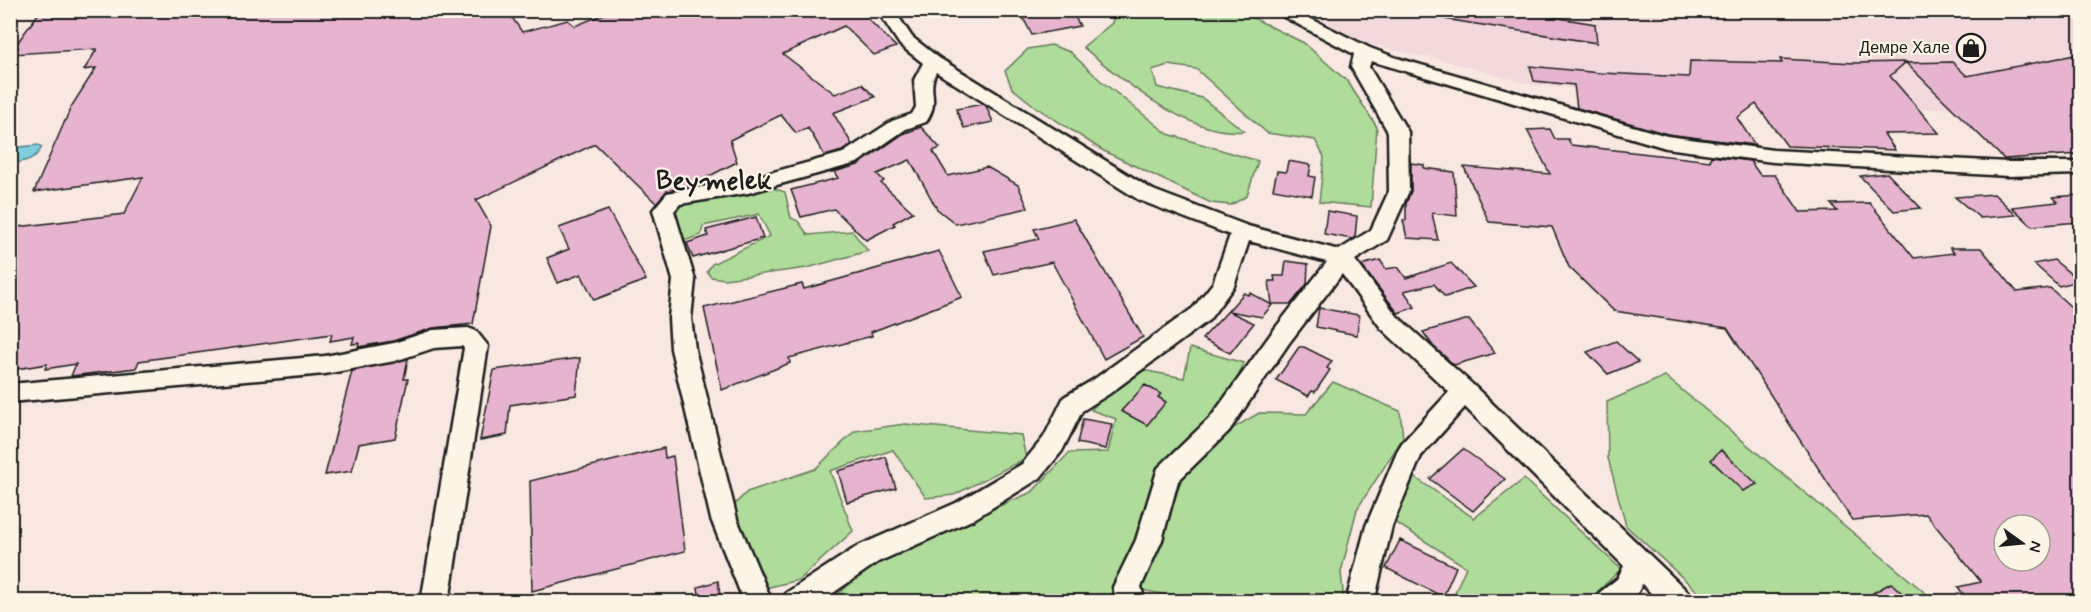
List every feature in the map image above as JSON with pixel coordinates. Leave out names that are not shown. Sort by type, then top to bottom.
[{"type":"street","points":[[885,10],[906,41],[933,62],[1146,195],[1242,232],[1342,258],[1389,322],[1464,391],[1679,602]]},
{"type":"street","points":[[1279,10],[1364,52],[1666,142],[1773,156],[2008,169],[2080,168]]},
{"type":"street","points":[[1131,602],[1127,587],[1149,540],[1167,476],[1220,424],[1281,337],[1342,258],[1380,235],[1399,190],[1398,132],[1360,67],[1364,52]]},
{"type":"street","points":[[758,602],[721,508],[683,349],[680,318],[684,280],[663,210],[675,198],[748,186],[850,159],[899,125],[919,118],[926,107],[923,80],[933,62]]},
{"type":"street","points":[[796,602],[868,554],[965,511],[1031,471],[1053,444],[1073,404],[1101,387],[1202,314],[1223,286],[1242,232]]},
{"type":"street","points":[[10,393],[325,365],[395,352],[433,339],[468,337],[476,346],[435,602]]},
{"type":"street","points":[[1365,602],[1362,594],[1378,526],[1411,450],[1464,391]]},
{"type":"street","points":[[1609,602],[1627,588],[1639,562]]},
{"type":"shaded area","points":[[1305,11],[2080,11],[2080,90],[1998,106],[1897,110],[1532,85],[1432,57],[1423,57],[1365,43]]},
{"type":"green space","points":[[1115,10],[1239,11],[1304,43],[1348,82],[1377,127],[1371,207],[1319,202],[1324,157],[1315,140],[1267,133],[1196,69],[1168,65],[1152,70],[1157,87],[1202,98],[1244,131],[1223,131],[1180,116],[1158,104],[1117,75],[1083,47],[1112,23]]},
{"type":"green space","points":[[1051,45],[1070,52],[1100,80],[1168,134],[1258,161],[1247,196],[1231,205],[1211,203],[1102,150],[1037,108],[1012,88],[1005,71],[1028,49]]},
{"type":"green space","points":[[766,186],[785,192],[791,218],[798,221],[808,235],[852,231],[868,251],[807,268],[725,279],[711,277],[707,272],[712,264],[770,236],[759,214],[703,226],[701,235],[687,240],[681,238],[674,206],[686,199]]},
{"type":"green space","points":[[1190,348],[1244,363],[1225,407],[1145,520],[1114,601],[833,602],[832,599],[883,556],[1032,492],[1069,453],[1108,452],[1116,419],[1091,410],[1116,383],[1137,369],[1184,378]]},
{"type":"green space","points":[[1665,376],[1935,601],[1708,601],[1626,526],[1608,458],[1607,402]]},
{"type":"green space","points":[[1333,382],[1400,411],[1403,438],[1357,509],[1341,572],[1344,601],[1198,601],[1142,590],[1183,476],[1228,431],[1259,413],[1306,414]]},
{"type":"green space","points":[[905,424],[1021,435],[1026,458],[954,495],[926,498],[893,450],[830,471],[853,531],[799,580],[765,588],[733,506],[747,492],[815,469],[855,431]]},
{"type":"green space","points":[[1413,476],[1474,518],[1524,479],[1621,569],[1588,601],[1470,601],[1455,592],[1466,567],[1393,521]]},
{"type":"water","points":[[38,145],[42,147],[33,158],[11,164],[11,148]]},
{"type":"building","points":[[41,10],[507,10],[522,32],[568,20],[575,26],[614,10],[873,10],[864,15],[896,47],[874,55],[844,26],[783,54],[835,94],[862,84],[875,97],[833,113],[852,144],[842,151],[825,156],[808,128],[796,133],[781,115],[730,140],[737,162],[688,187],[667,191],[656,203],[595,144],[476,200],[491,226],[473,324],[433,328],[393,341],[358,347],[359,343],[352,344],[354,337],[330,341],[332,334],[139,361],[136,368],[71,376],[76,364],[45,369],[47,364],[10,370],[10,228],[124,214],[143,177],[34,192],[71,107],[96,68],[84,70],[97,49],[12,54],[18,47],[15,46]]},
{"type":"building","points":[[1019,10],[1071,10],[1080,26],[1032,35]]},
{"type":"building","points":[[1446,10],[1511,10],[1595,24],[1597,43],[1445,19]]},
{"type":"building","points":[[2080,54],[2080,154],[2004,159],[1906,63],[1952,62],[1967,76]]},
{"type":"building","points":[[1780,59],[1855,63],[1906,62],[1890,76],[1939,133],[1884,134],[1895,150],[1787,146],[1756,104],[1737,118],[1755,145],[1667,134],[1577,108],[1574,85],[1534,81],[1530,66],[1600,73],[1689,77],[1690,61],[1782,63]]},
{"type":"building","points":[[983,104],[993,122],[964,128],[956,109]]},
{"type":"building","points":[[921,127],[940,148],[933,151],[948,176],[987,167],[1018,185],[1028,208],[956,224],[937,209],[910,160],[877,174],[884,181],[881,183],[913,212],[893,223],[895,225],[866,240],[834,209],[801,217],[791,190],[838,178],[834,172],[858,165],[903,134]]},
{"type":"building","points":[[1550,129],[1555,139],[1568,139],[1571,145],[1710,161],[1711,156],[1750,161],[1760,175],[1775,175],[1800,212],[1837,211],[1831,204],[1870,203],[1914,258],[1954,253],[1950,248],[1981,248],[2017,292],[2050,288],[2080,315],[2080,602],[1969,602],[1958,587],[1981,582],[1926,514],[1852,520],[1727,328],[1614,311],[1569,267],[1552,227],[1489,222],[1464,167],[1550,174],[1527,130]]},
{"type":"building","points":[[1288,161],[1311,165],[1309,176],[1315,177],[1312,196],[1273,189],[1277,171],[1286,172]]},
{"type":"building","points":[[1411,163],[1424,165],[1424,168],[1454,172],[1457,216],[1432,213],[1438,240],[1407,238],[1403,220],[1406,220],[1406,204],[1411,191]]},
{"type":"building","points":[[1887,173],[1921,208],[1894,211],[1860,176]]},
{"type":"building","points":[[1994,194],[2016,215],[1980,218],[1955,197]]},
{"type":"building","points":[[2080,195],[2080,223],[2032,226],[2012,207],[2058,202],[2053,197]]},
{"type":"building","points":[[608,210],[646,280],[594,300],[581,274],[558,283],[547,258],[569,249],[559,228]]},
{"type":"building","points":[[1327,211],[1357,216],[1355,237],[1352,239],[1324,234]]},
{"type":"building","points":[[756,217],[763,238],[693,258],[687,243],[708,236],[706,230]]},
{"type":"building","points":[[1074,219],[1143,337],[1104,359],[1052,262],[994,275],[984,251],[1039,239],[1034,229]]},
{"type":"building","points":[[939,251],[962,297],[871,332],[872,336],[789,358],[790,363],[722,390],[704,308],[802,284],[804,289]]},
{"type":"building","points":[[1380,260],[1386,269],[1398,267],[1406,278],[1451,263],[1474,287],[1445,297],[1434,284],[1404,291],[1415,307],[1398,313],[1361,265]]},
{"type":"building","points":[[2054,260],[2079,281],[2059,286],[2034,264]]},
{"type":"building","points":[[1286,261],[1308,264],[1307,284],[1291,304],[1272,304],[1269,281],[1275,281],[1274,276],[1284,276]]},
{"type":"building","points":[[1244,293],[1248,295],[1250,293],[1272,305],[1262,317],[1228,311]]},
{"type":"building","points":[[1319,308],[1359,315],[1357,335],[1316,327]]},
{"type":"building","points":[[1228,311],[1254,323],[1230,353],[1202,339]]},
{"type":"building","points":[[1469,320],[1495,353],[1454,365],[1433,346],[1423,332]]},
{"type":"building","points":[[1616,341],[1638,362],[1608,374],[1587,352]]},
{"type":"building","points":[[1299,347],[1304,347],[1332,361],[1327,368],[1330,370],[1315,392],[1312,391],[1308,396],[1276,380]]},
{"type":"building","points":[[580,358],[576,395],[510,405],[507,435],[480,440],[494,370]]},
{"type":"building","points":[[408,359],[404,379],[408,379],[395,438],[359,444],[352,471],[325,475],[352,371]]},
{"type":"building","points":[[1145,385],[1161,394],[1158,397],[1166,402],[1147,425],[1121,411]]},
{"type":"building","points":[[1083,419],[1112,424],[1106,449],[1077,443]]},
{"type":"building","points":[[664,448],[665,458],[673,456],[685,551],[532,591],[530,481]]},
{"type":"building","points":[[1463,449],[1505,479],[1473,511],[1430,479]]},
{"type":"building","points":[[1721,450],[1757,484],[1743,491],[1711,460]]},
{"type":"building","points":[[886,457],[896,488],[847,502],[838,471]]},
{"type":"building","points":[[1400,540],[1456,567],[1443,597],[1386,568]]},
{"type":"building","points":[[718,581],[721,602],[700,602],[698,587]]},
{"type":"building","points":[[1891,583],[1912,602],[1883,602],[1873,593]]},
{"type":"place","name":"Демре Хале","points":[[1971,48]]},
{"type":"district","name":"Beymelek","points":[[714,182]]}]
